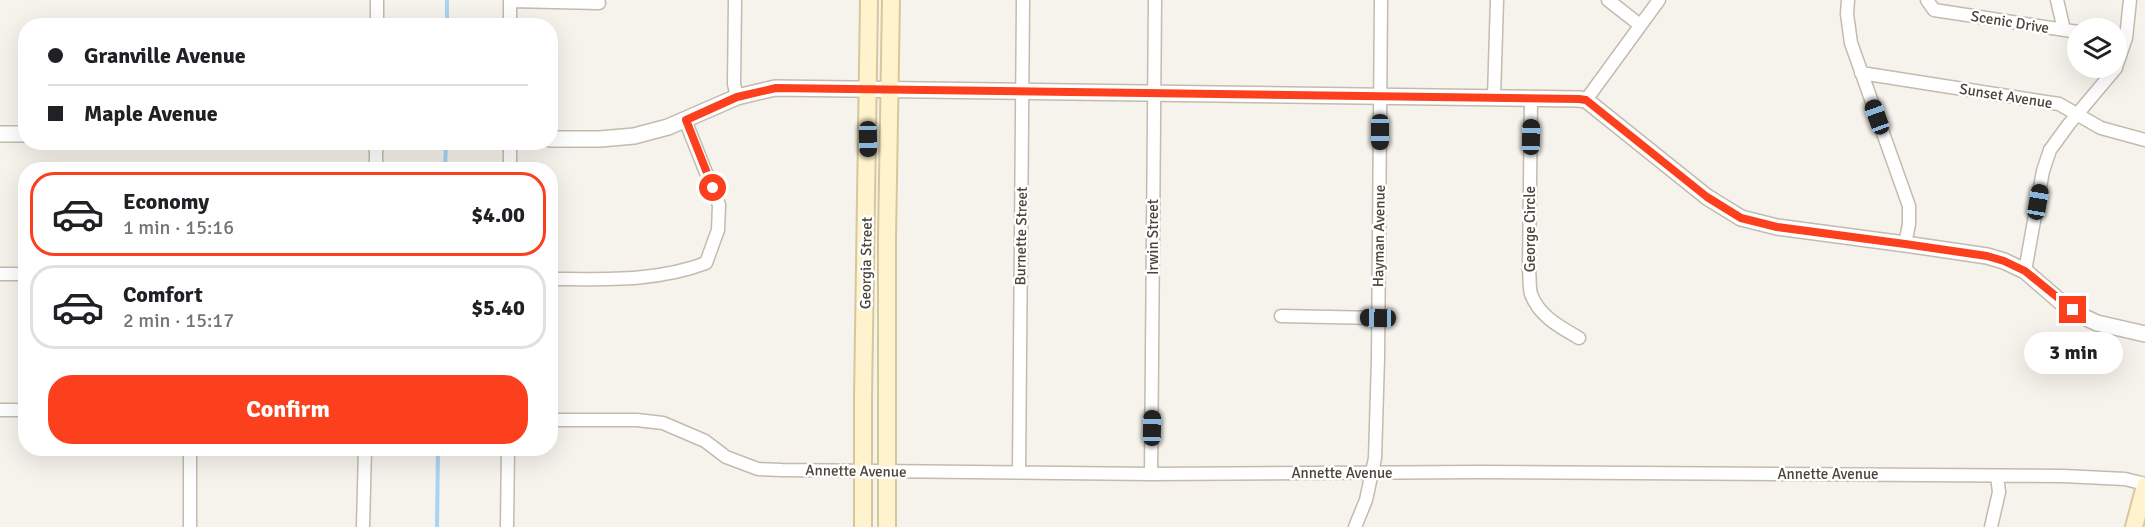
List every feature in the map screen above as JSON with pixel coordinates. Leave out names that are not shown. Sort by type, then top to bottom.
[{"type":"main road","name":"Georgia Street","points":[[863,527],[869,0]]},
{"type":"main road","name":"Georgia Street","points":[[887,527],[887,238],[891,0]]},
{"type":"main road","points":[[2134,527],[2145,485]]},
{"type":"street","points":[[377,0],[377,18]]},
{"type":"street","points":[[735,0],[734,84],[737,97]]},
{"type":"street","name":"Burnette Street","points":[[1019,472],[1023,0]]},
{"type":"street","name":"Irwin Street","points":[[1151,474],[1155,0]]},
{"type":"street","name":"Hayman Avenue","points":[[1355,527],[1366,500],[1375,447],[1381,0]]},
{"type":"street","points":[[1494,97],[1497,0]]},
{"type":"street","points":[[1608,0],[1640,25]]},
{"type":"street","points":[[1586,100],[1659,0]]},
{"type":"street","points":[[1848,0],[1848,32],[1909,206],[1909,224],[1905,244]]},
{"type":"street","name":"Scenic Drive","points":[[1927,0],[1934,10],[2067,30]]},
{"type":"street","name":"Scenic Drive","points":[[2057,0],[2064,30]]},
{"type":"street","points":[[2126,18],[2130,0]]},
{"type":"street","points":[[510,18],[510,1],[599,3]]},
{"type":"street","name":"Sunset Avenue","points":[[1861,73],[2059,104],[2101,128],[2145,140]]},
{"type":"street","points":[[2025,271],[2043,171],[2050,150],[2107,78]]},
{"type":"street","points":[[558,139],[634,136],[686,120],[737,97],[776,88],[1380,95],[1586,100],[1707,197],[1741,218],[1777,227],[1987,256],[2025,271],[2062,303],[2097,323],[2145,334]]},
{"type":"street","name":"George Circle","points":[[1531,98],[1529,270],[1531,293],[1542,312],[1579,338]]},
{"type":"street","points":[[558,279],[660,277],[706,263],[718,230],[719,205],[686,120]]},
{"type":"street","points":[[0,134],[18,134]]},
{"type":"street","points":[[0,274],[18,274]]},
{"type":"street","points":[[1281,316],[1378,318]]},
{"type":"street","points":[[0,410],[18,411]]},
{"type":"street","name":"Annette Avenue","points":[[558,420],[637,420],[663,423],[705,441],[726,457],[758,469],[1151,474],[1490,472],[1997,476],[2125,479],[2145,485]]},
{"type":"street","points":[[190,456],[190,527]]},
{"type":"street","points":[[363,527],[365,456]]},
{"type":"street","points":[[507,527],[508,456]]},
{"type":"street","points":[[1991,527],[2000,492],[1997,476]]},
{"type":"waterway","points":[[447,0],[447,18]]},
{"type":"waterway","points":[[445,162],[446,150]]},
{"type":"waterway","points":[[437,527],[438,456]]},
{"type":"route","points":[[713,188],[686,120],[737,97],[776,88],[1579,99],[1586,100],[1707,197],[1741,218],[1777,227],[1987,256],[2025,271],[2073,310]]}]
